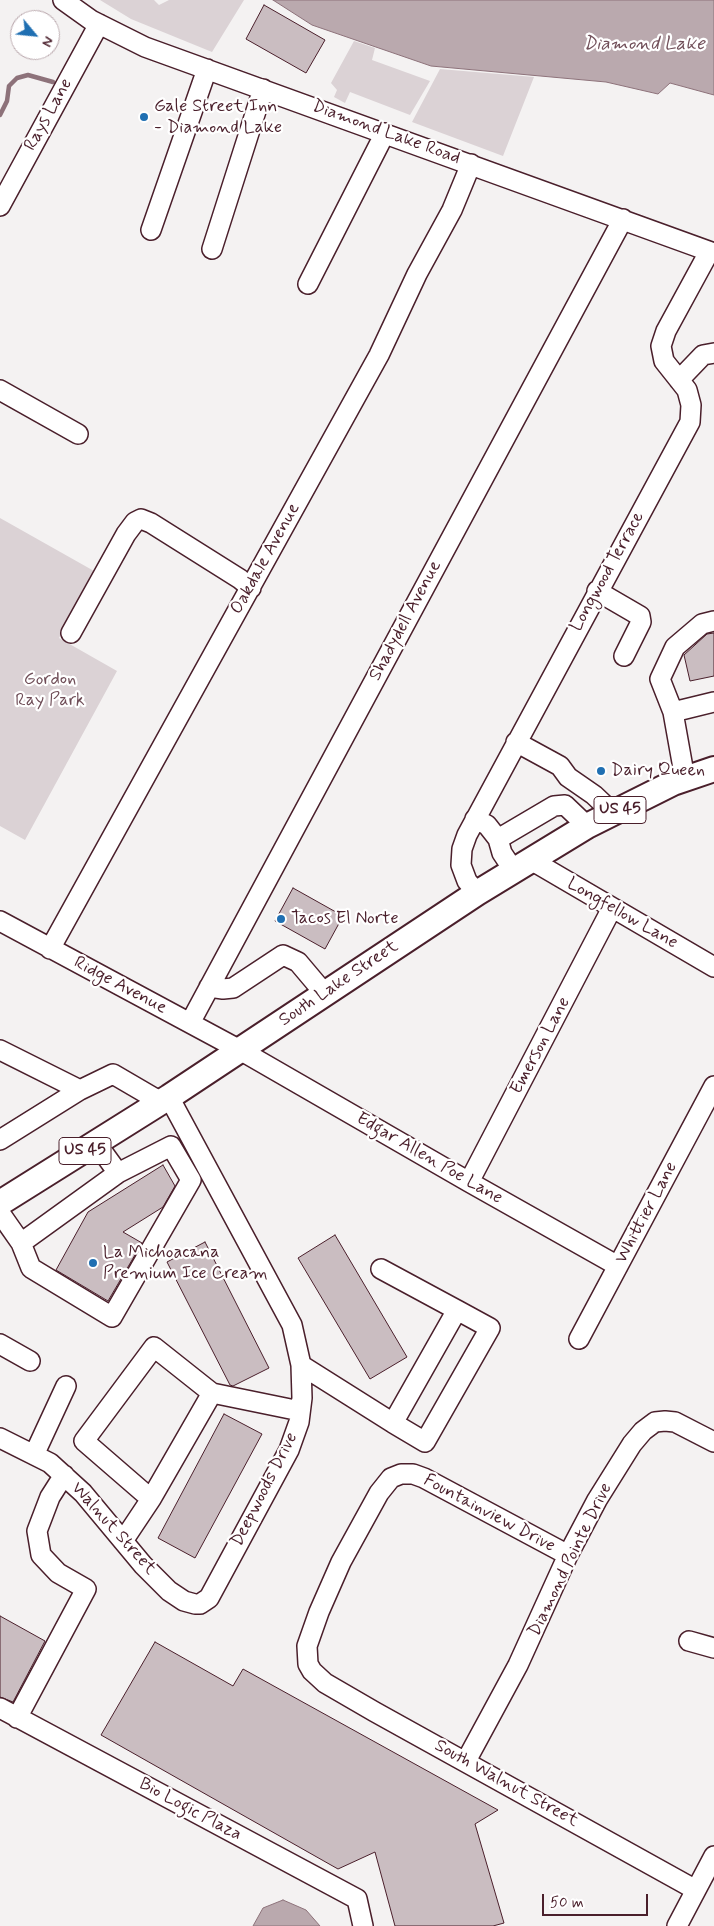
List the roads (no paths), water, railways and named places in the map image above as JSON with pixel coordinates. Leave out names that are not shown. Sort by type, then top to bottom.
[{"type":"main road","name":"South Lake Street","points":[[0,1203],[165,1100],[477,893],[587,826],[685,779],[714,769]]},
{"type":"street","name":"Diamond Lake Road","points":[[64,0],[99,24],[145,47],[711,252]]},
{"type":"street","name":"Rays Lane","points":[[0,206],[99,24]]},
{"type":"street","points":[[151,230],[207,69]]},
{"type":"street","points":[[212,249],[264,89]]},
{"type":"street","points":[[308,284],[385,133]]},
{"type":"street","name":"Oakdale Avenue","points":[[50,948],[251,588],[378,355],[417,274],[452,210],[471,164]]},
{"type":"street","name":"Shadydell Avenue","points":[[190,1023],[622,219]]},
{"type":"street","name":"Longwood Terrace","points":[[477,893],[467,881],[461,865],[462,849],[475,819],[690,422],[692,405],[687,390],[664,361],[661,346],[666,331],[711,252]]},
{"type":"street","points":[[679,380],[703,355],[714,353]]},
{"type":"street","points":[[0,390],[78,434]]},
{"type":"street","points":[[71,633],[135,522],[141,520],[159,528],[240,579],[251,588]]},
{"type":"street","points":[[597,591],[640,616],[641,622],[624,656]]},
{"type":"street","points":[[685,779],[672,712],[660,679],[675,647],[702,624],[714,621]]},
{"type":"street","points":[[672,712],[714,702]]},
{"type":"street","points":[[516,742],[560,766],[568,777],[594,795],[613,813]]},
{"type":"street","points":[[498,839],[554,806],[566,805],[587,826]]},
{"type":"street","points":[[475,819],[487,825],[498,839],[502,853],[522,866]]},
{"type":"street","name":"Longfellow Lane","points":[[522,866],[612,908],[714,967]]},
{"type":"street","name":"Emerson Lane","points":[[469,1182],[612,908]]},
{"type":"street","name":"Ridge Avenue","points":[[0,921],[240,1050]]},
{"type":"street","points":[[209,987],[233,988],[283,955],[298,962],[325,994]]},
{"type":"street","points":[[0,1050],[80,1090]]},
{"type":"street","name":"Edgar Allen Poe Lane","points":[[240,1050],[618,1266]]},
{"type":"street","points":[[0,1140],[80,1090],[112,1074],[165,1100]]},
{"type":"street","name":"Whittier Lane","points":[[579,1339],[714,1086]]},
{"type":"street","name":"Deepwoods Drive","points":[[165,1100],[200,1153],[292,1325],[301,1365],[300,1410],[289,1450],[218,1582]]},
{"type":"street","points":[[97,1144],[118,1173]]},
{"type":"street","points":[[0,1213],[21,1243],[30,1268],[112,1316],[191,1180],[171,1146],[118,1173],[21,1243]]},
{"type":"street","points":[[182,1164],[200,1153]]},
{"type":"street","points":[[301,1365],[425,1442],[490,1328],[382,1270]]},
{"type":"street","points":[[393,1423],[457,1310]]},
{"type":"street","points":[[0,1344],[30,1361]]},
{"type":"street","points":[[151,1499],[84,1441],[154,1347],[212,1394],[300,1410]]},
{"type":"street","points":[[34,1455],[66,1386]]},
{"type":"street","points":[[123,1541],[151,1499],[212,1394]]},
{"type":"street","name":"Diamond Pointe Drive","points":[[466,1761],[526,1650],[568,1556],[597,1500],[643,1431],[655,1422],[675,1422],[714,1442]]},
{"type":"street","name":"Walnut Street","points":[[0,1438],[50,1463],[64,1475],[83,1493],[123,1541],[169,1591],[184,1601],[200,1604],[209,1598],[218,1582]]},
{"type":"street","name":"Fountainview Drive","points":[[317,1675],[308,1664],[307,1646],[318,1612],[341,1562],[379,1493],[396,1476],[412,1474],[424,1478],[568,1556]]},
{"type":"street","points":[[17,1718],[86,1589],[58,1573],[41,1555],[36,1531],[50,1497],[64,1475]]},
{"type":"street","points":[[689,1641],[714,1648]]},
{"type":"street","name":"South Walnut Street","points":[[317,1675],[375,1712],[696,1890]]},
{"type":"street","name":"Bio Logic Plaza","points":[[0,1708],[357,1900],[363,1926]]},
{"type":"street","points":[[677,1926],[714,1856]]},
{"type":"water","name":"Diamond Lake","points":[[273,0],[714,0],[714,95],[670,83],[658,94],[606,82],[431,66],[312,25]]},
{"type":"water","points":[[283,1900],[306,1910],[320,1926],[253,1926],[263,1908]]},
{"type":"waterway","points":[[0,115],[7,101],[9,86],[17,78],[28,75],[53,82]]},
{"type":"place","name":"Gale Street Inn - Diamond Lake","points":[[144,117]]},
{"type":"place","name":"Dairy Queen","points":[[601,771]]},
{"type":"place","name":"Tacos El Norte","points":[[281,919]]},
{"type":"place","name":"La Michoacana Premium Ice Cream","points":[[93,1263]]},
{"type":"park label","name":"Gordon Ray Park","points":[[50,690]]}]
